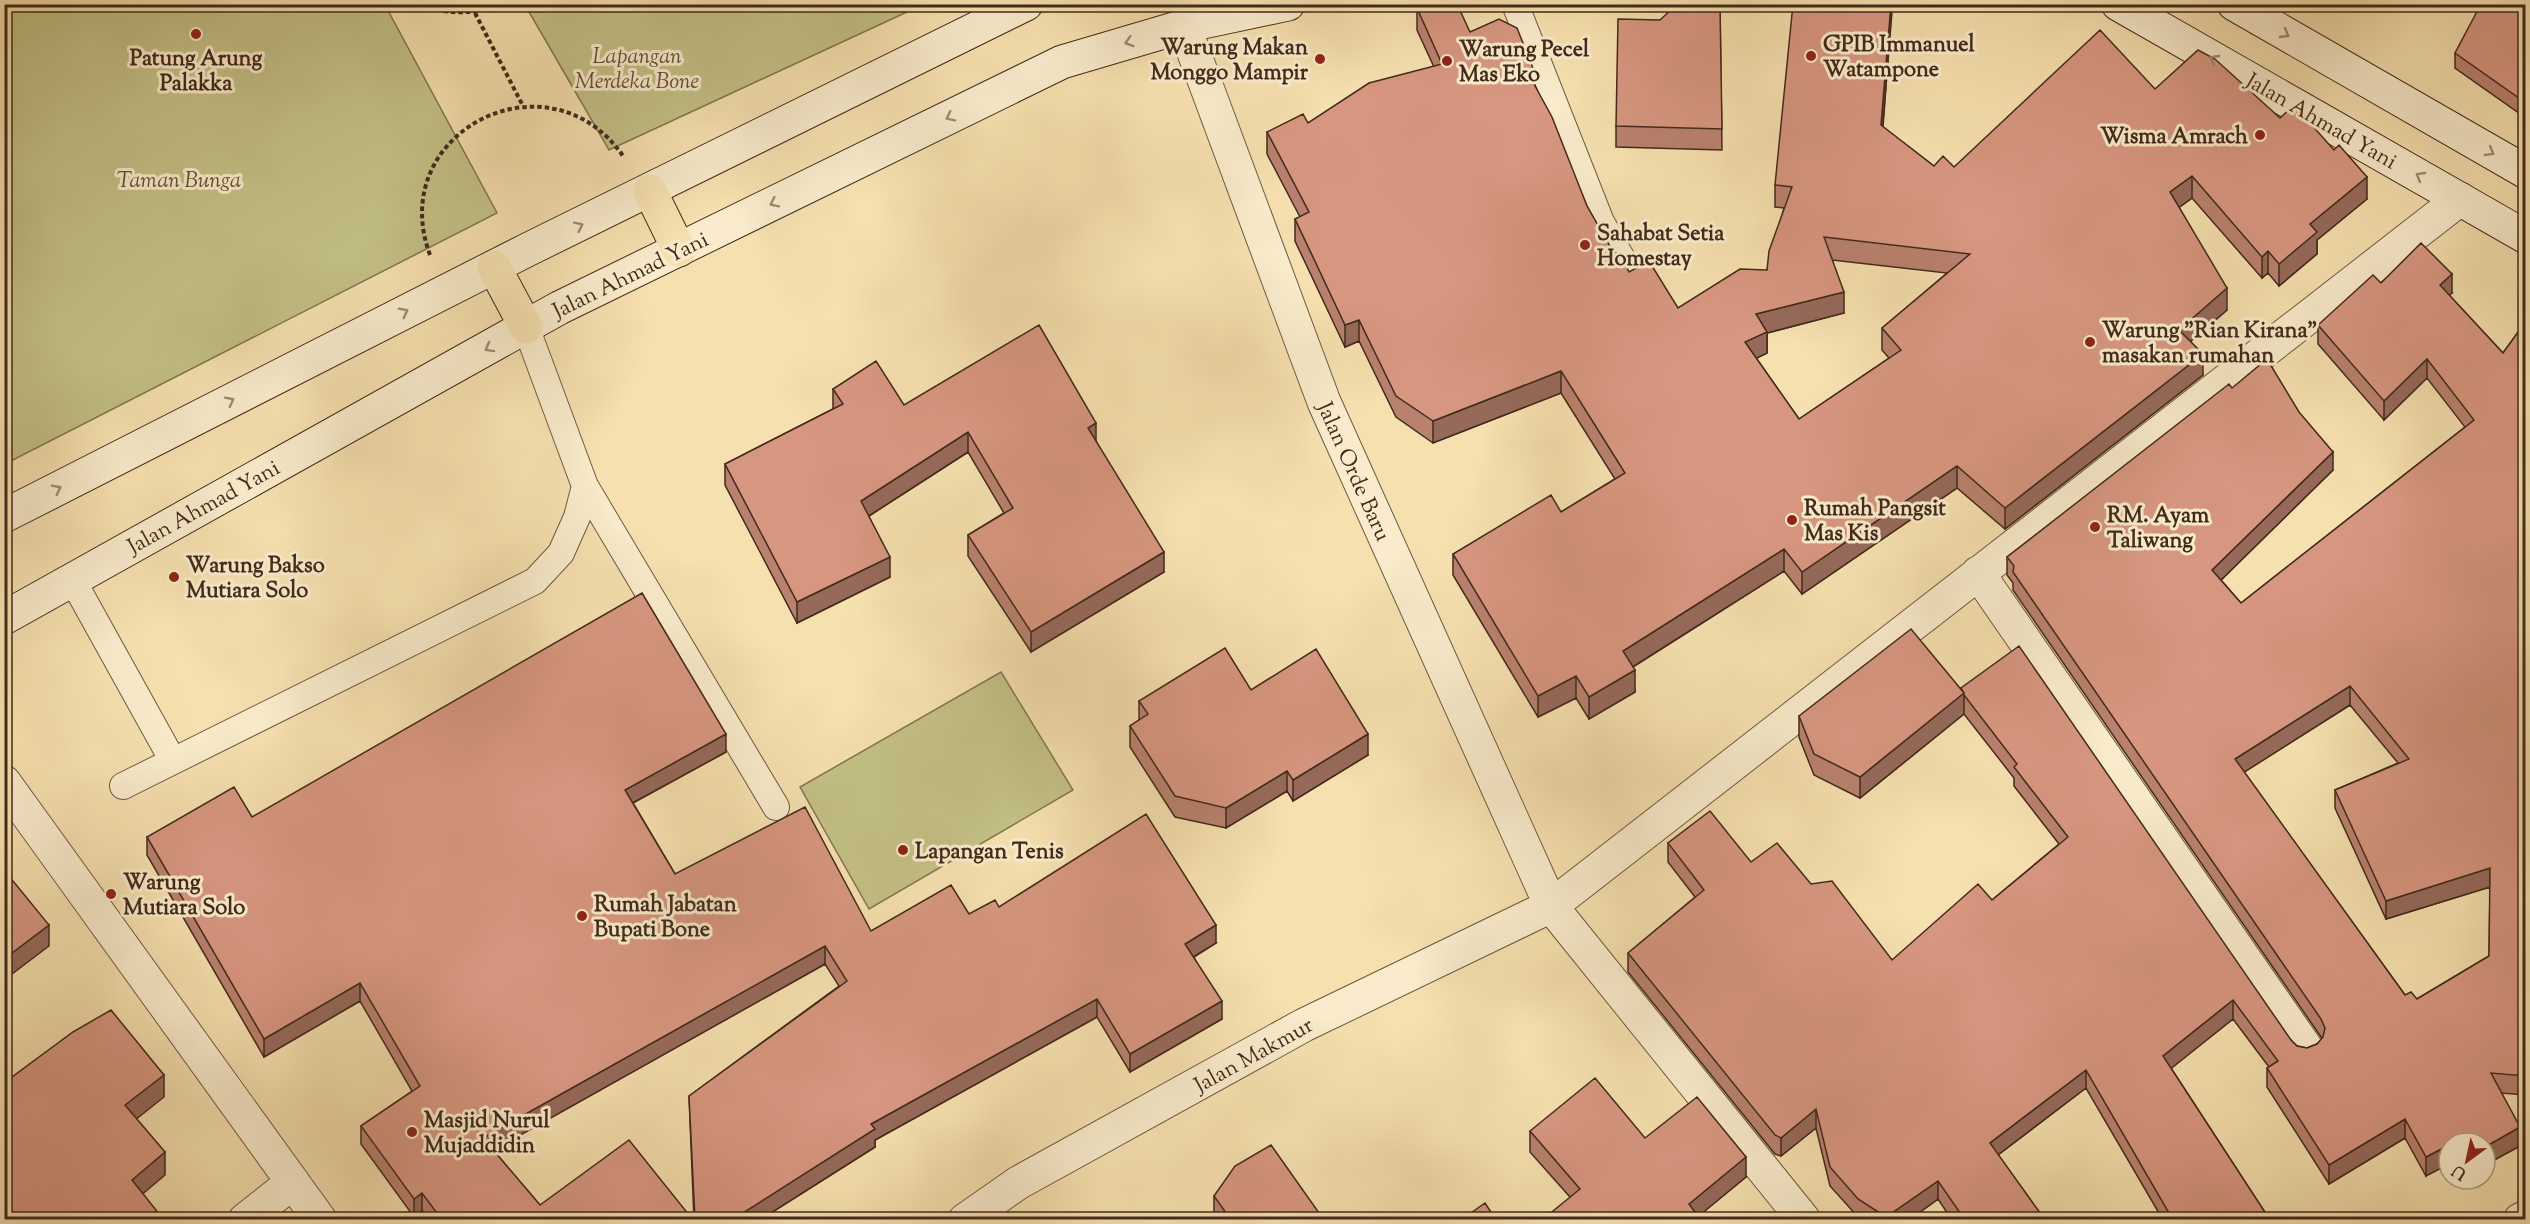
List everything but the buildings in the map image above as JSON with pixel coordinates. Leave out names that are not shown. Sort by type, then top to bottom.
[{"type":"main road","points":[[647,192],[679,249]]},
{"type":"main road","points":[[494,267],[526,327]]},
{"type":"street","points":[[4,516],[448,290],[1026,4]]},
{"type":"street","name":"Jalan Ahmad Yani","points":[[4,618],[559,308],[1062,63],[1184,26],[1288,4]]},
{"type":"street","name":"Jalan Ahmad Yani","points":[[2118,4],[2526,237]]},
{"type":"street","points":[[2234,4],[2526,172]]},
{"type":"street","name":"Jalan Orde Baru","points":[[1184,26],[1324,402],[1551,906],[1804,1220]]},
{"type":"street","name":"Jalan Makmur","points":[[965,1220],[1018,1183],[1304,1025],[1551,906],[2460,199]]},
{"type":"street","points":[[1978,573],[2306,1048]]},
{"type":"street","points":[[4,782],[320,1220]]},
{"type":"street","points":[[245,1220],[293,1182]]},
{"type":"street","points":[[2520,1220],[2526,1216]]},
{"type":"lane","points":[[1515,4],[1601,222],[1624,264]]},
{"type":"lane","points":[[526,327],[585,486],[776,807]]},
{"type":"lane","points":[[123,786],[536,581],[561,553],[577,517],[585,486]]},
{"type":"lane","points":[[72,579],[174,761]]},
{"type":"path","points":[[422,4],[449,13],[475,13],[501,4]]},
{"type":"path","points":[[475,13],[523,106]]},
{"type":"path","points":[[448,290],[424,238],[422,209],[427,181],[440,155],[458,133],[482,117],[508,107],[538,106],[566,111],[592,123],[613,142],[647,192]]},
{"type":"green space","name":"Taman Bunga","points":[[5,4],[385,5],[497,213],[5,464]]},
{"type":"green space","name":"Lapangan Merdeka Bone","points":[[525,5],[922,5],[609,150]]},
{"type":"green space","name":"Lapangan Tenis","points":[[1001,672],[1073,790],[869,909],[800,787]]},
{"type":"place","name":"Patung Arung Palakka","points":[[196,34]]},
{"type":"place","name":"GPIB Immanuel Watampone","points":[[1811,56]]},
{"type":"place","name":"Warung Makan Monggo Mampir","points":[[1320,59]]},
{"type":"place","name":"Warung Pecel Mas Eko","points":[[1447,61]]},
{"type":"place","name":"Wisma Amrach","points":[[2260,135]]},
{"type":"place","name":"Sahabat Setia Homestay","points":[[1585,245]]},
{"type":"place","name":"Warung \"Rian Kirana\" masakan rumahan","points":[[2090,342]]},
{"type":"place","name":"Rumah Pangsit Mas Kis","points":[[1792,520]]},
{"type":"place","name":"RM. Ayam Taliwang","points":[[2095,527]]},
{"type":"place","name":"Warung Bakso Mutiara Solo","points":[[174,577]]},
{"type":"place","name":"Lapangan Tenis","points":[[903,850]]},
{"type":"place","name":"Warung Mutiara Solo","points":[[111,894]]},
{"type":"place","name":"Rumah Jabatan Bupati Bone","points":[[582,916]]},
{"type":"place","name":"Masjid Nurul Mujaddidin","points":[[412,1132]]}]
